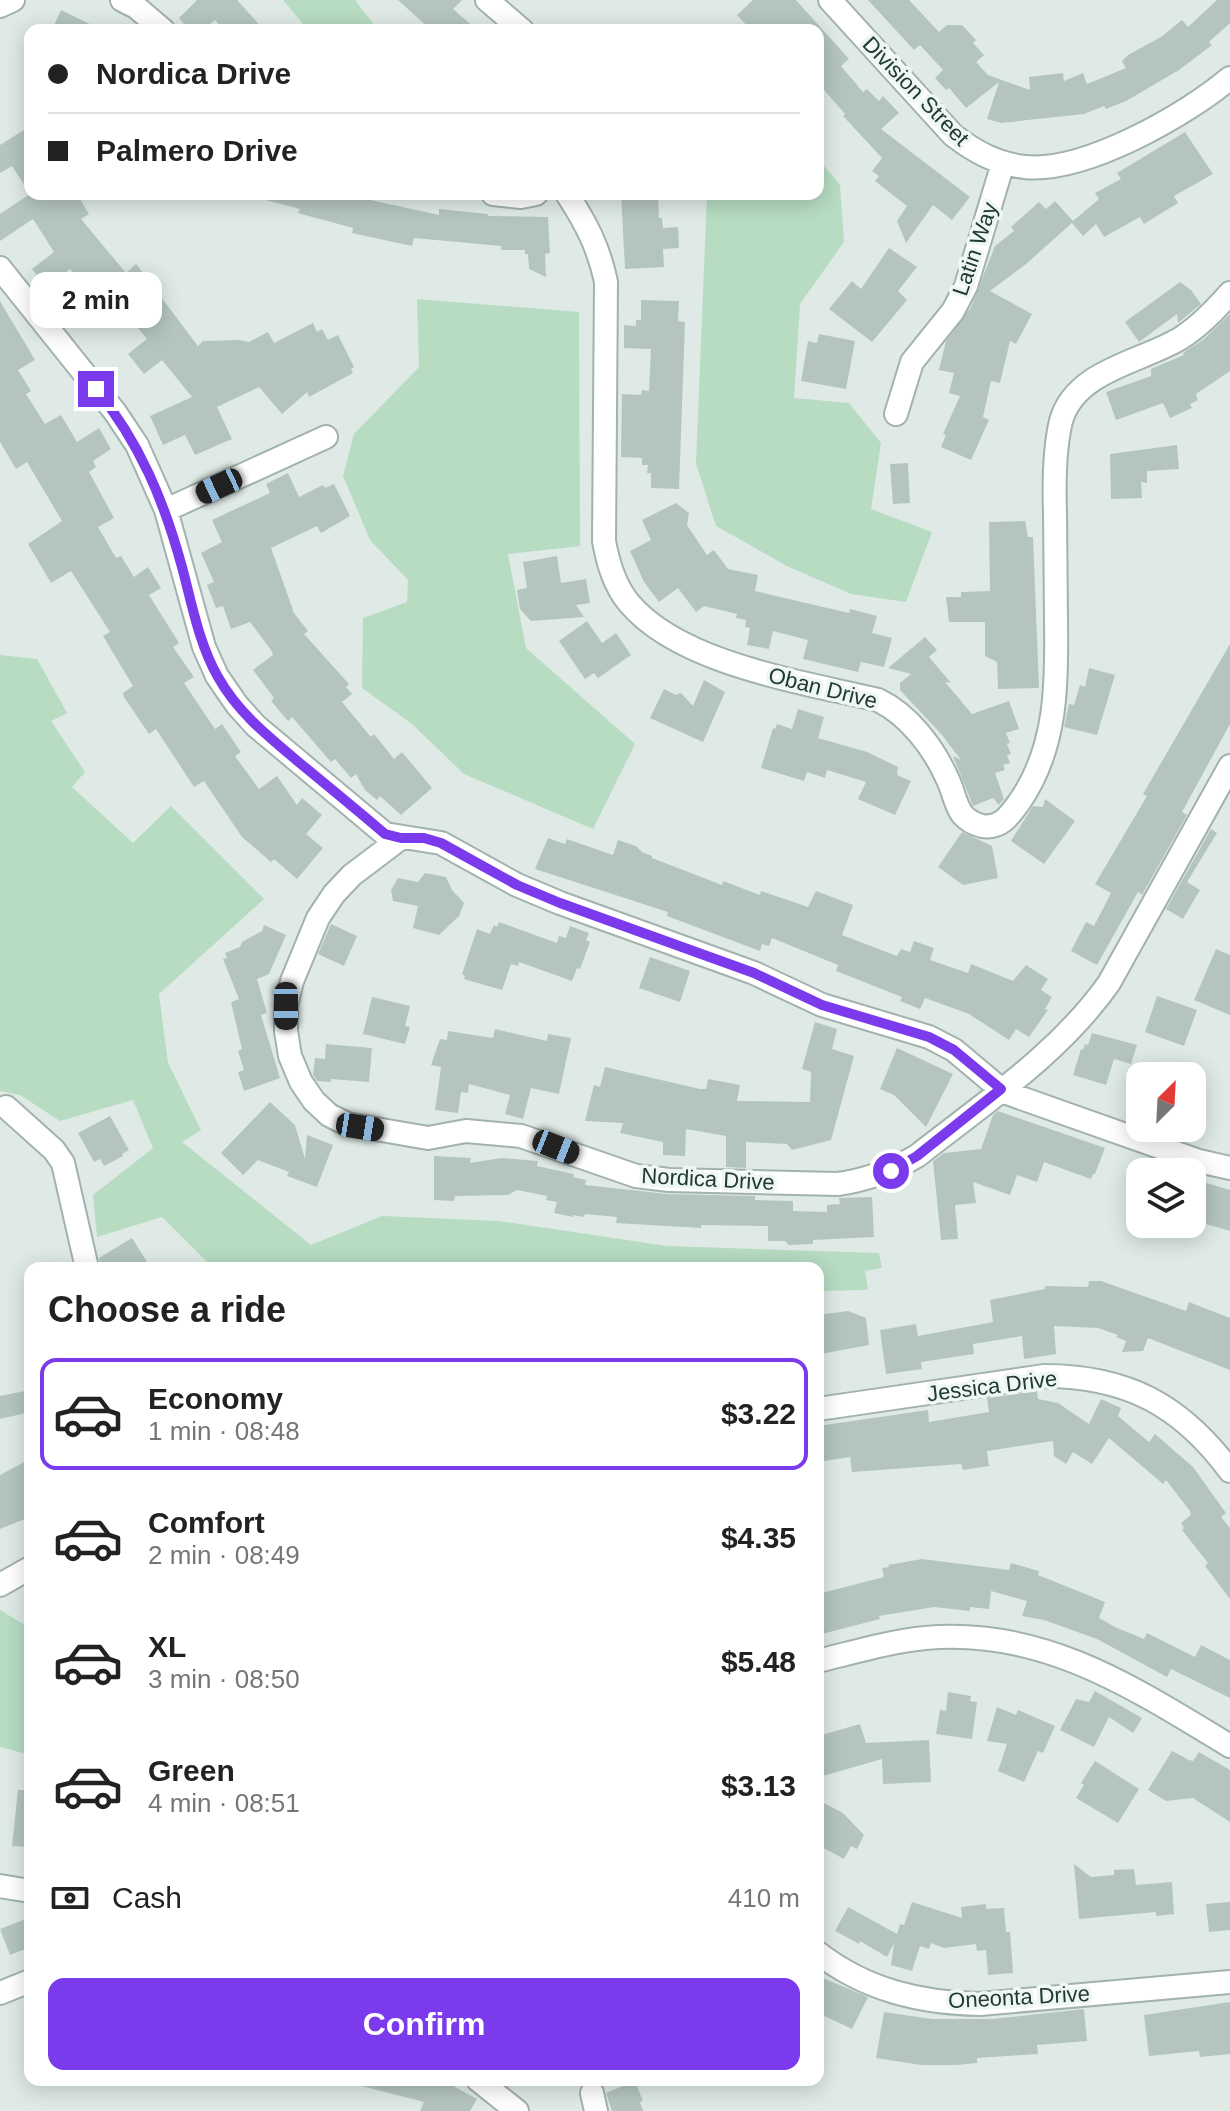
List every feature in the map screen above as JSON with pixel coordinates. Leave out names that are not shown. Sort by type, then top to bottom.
[{"type":"street","points":[[0,6],[13,0]]},
{"type":"street","points":[[122,0],[156,24]]},
{"type":"street","points":[[487,0],[515,24]]},
{"type":"street","name":"Division Street","points":[[830,0],[953,135],[974,150],[1003,163],[1027,167],[1055,166],[1085,157],[1132,139],[1177,115],[1230,78]]},
{"type":"street","name":"Latin Way","points":[[896,414],[912,362],[953,311],[966,286],[1003,163]]},
{"type":"street","name":"Oban Drive","points":[[571,200],[588,225],[600,254],[606,282],[604,541],[616,584],[647,620],[717,659],[742,668],[878,700],[891,706],[916,729],[936,756],[961,813],[970,822],[986,827],[999,824],[1009,817],[1040,763],[1050,732],[1057,691],[1054,482],[1061,421],[1069,403],[1080,389],[1097,377],[1160,350],[1184,336],[1210,315],[1230,293]]},
{"type":"street","points":[[0,268],[115,412],[137,445],[166,510],[204,647],[217,676],[256,726],[385,834],[441,843],[517,885],[560,903],[754,973],[822,1005],[929,1037],[954,1050],[1001,1089],[1199,1161],[1230,1168]]},
{"type":"street","points":[[166,510],[326,437]]},
{"type":"street","name":"Nordica Drive","points":[[401,838],[352,875],[334,894],[313,931],[292,981],[286,1006],[290,1056],[301,1082],[321,1108],[347,1124],[428,1138],[466,1131],[521,1136],[636,1176],[669,1180],[838,1184],[878,1175],[917,1156],[1063,1038],[1102,993],[1230,766]]},
{"type":"street","points":[[6,1107],[54,1150],[63,1163],[86,1262]]},
{"type":"street","name":"Jessica Drive","points":[[824,1408],[1044,1376],[1076,1376],[1137,1391],[1167,1407],[1192,1426],[1230,1471]]},
{"type":"street","points":[[0,1585],[24,1571]]},
{"type":"street","points":[[824,1659],[878,1645],[927,1638],[970,1638],[1013,1643],[1055,1653],[1095,1668],[1230,1746]]},
{"type":"street","points":[[0,1886],[24,1890]]},
{"type":"street","name":"Oneonta Drive","points":[[824,1957],[868,1983],[908,1997],[946,2003],[980,2004],[1230,1982]]},
{"type":"street","points":[[0,1993],[24,1983]]},
{"type":"street","points":[[486,2086],[517,2111]]},
{"type":"green space","points":[[283,0],[355,0],[373,24],[303,24]]},
{"type":"green space","points":[[824,166],[840,185],[844,242],[800,304],[794,398],[849,403],[881,443],[871,509],[932,532],[906,602],[851,594],[787,566],[716,526],[696,464],[707,200],[824,200]]},
{"type":"green space","points":[[417,299],[579,312],[580,546],[508,554],[526,648],[635,744],[593,829],[464,774],[412,724],[362,688],[363,618],[407,602],[408,580],[370,540],[343,476],[354,434],[419,367]]},
{"type":"green space","points":[[0,655],[37,659],[67,713],[51,721],[85,772],[72,787],[133,843],[171,806],[264,899],[159,994],[168,1063],[201,1130],[182,1142],[311,1245],[382,1216],[499,1221],[667,1246],[879,1253],[882,1268],[865,1271],[868,1290],[824,1291],[824,1262],[207,1262],[162,1217],[97,1237],[93,1195],[153,1148],[133,1100],[60,1121],[20,1095],[0,1091]]},
{"type":"green space","points":[[0,1610],[24,1624],[24,1753],[0,1747]]},
{"type":"building","points":[[197,0],[237,0],[259,24],[219,24],[215,20],[210,24],[184,24],[179,18]]},
{"type":"building","points":[[398,0],[462,0],[453,9],[470,24],[424,24]]},
{"type":"building","points":[[753,0],[796,0],[818,24],[745,24],[737,15]]},
{"type":"building","points":[[868,0],[909,0],[939,32],[947,25],[962,25],[976,40],[973,43],[984,55],[976,62],[988,75],[1030,90],[1029,77],[1063,73],[1064,81],[1083,73],[1087,84],[1126,68],[1122,61],[1128,55],[1161,37],[1182,20],[1188,27],[1217,0],[1230,0],[1230,23],[1209,42],[1212,45],[1179,70],[1126,101],[1084,114],[1001,123],[987,119],[999,82],[966,108],[949,88],[946,90],[935,78],[943,70],[920,45],[914,50]]},
{"type":"building","points":[[61,10],[90,24],[55,24]]},
{"type":"building","points":[[824,31],[849,59],[841,66],[863,92],[867,89],[879,101],[883,96],[899,113],[881,129],[970,197],[952,220],[933,205],[906,243],[897,221],[907,206],[875,181],[879,176],[872,171],[882,158],[843,116],[845,114],[824,90]]},
{"type":"building","points":[[24,130],[24,185],[12,166],[0,173],[0,145]]},
{"type":"building","points":[[1185,132],[1213,174],[1174,196],[1178,203],[1144,224],[1140,217],[1104,237],[1096,224],[1083,236],[1072,223],[990,291],[1032,314],[1016,344],[1010,341],[1000,383],[991,381],[983,417],[989,420],[971,460],[941,447],[946,435],[943,434],[960,396],[949,393],[954,373],[939,370],[946,341],[971,307],[995,246],[1014,231],[1011,227],[1039,202],[1046,209],[1055,201],[1073,221],[1099,199],[1095,193],[1121,179],[1117,173]]},
{"type":"building","points":[[24,198],[81,200],[89,214],[81,219],[126,273],[136,264],[198,346],[203,341],[249,342],[268,332],[274,343],[313,323],[317,332],[322,329],[328,340],[338,335],[354,367],[351,369],[353,373],[309,397],[307,392],[282,414],[259,387],[217,407],[232,439],[195,455],[185,435],[163,445],[150,416],[192,397],[162,360],[144,374],[128,354],[147,339],[119,306],[102,320],[87,300],[92,296],[70,269],[47,288],[32,269],[54,252],[33,219],[0,241],[0,214]]},
{"type":"building","points":[[266,200],[370,200],[439,215],[439,209],[488,216],[548,217],[550,253],[545,254],[546,277],[529,269],[525,250],[501,250],[501,246],[414,238],[412,246],[352,233],[353,228],[298,213],[300,209]]},
{"type":"building","points":[[621,200],[658,200],[663,228],[678,227],[679,248],[663,249],[664,267],[625,269]]},
{"type":"building","points":[[889,248],[917,267],[898,291],[907,300],[872,342],[829,309],[852,281],[861,289]]},
{"type":"building","points":[[1180,282],[1191,290],[1201,304],[1178,323],[1177,314],[1139,342],[1125,322]]},
{"type":"building","points":[[641,300],[679,301],[678,321],[685,322],[679,489],[651,488],[651,473],[647,473],[648,465],[642,465],[642,458],[621,457],[622,394],[641,395],[642,390],[649,391],[651,349],[624,348],[624,325],[636,326],[636,320],[641,320]]},
{"type":"building","points":[[0,301],[35,360],[18,370],[31,391],[26,394],[45,424],[61,415],[77,442],[99,428],[111,449],[93,461],[96,467],[89,472],[114,518],[98,527],[116,558],[121,556],[134,577],[148,567],[161,588],[149,595],[179,643],[173,647],[194,677],[184,683],[215,729],[222,724],[241,752],[235,756],[259,789],[277,776],[297,805],[302,798],[322,815],[306,834],[323,848],[297,879],[242,837],[204,781],[194,787],[156,729],[149,734],[124,697],[123,693],[133,686],[103,636],[110,632],[71,571],[51,583],[28,544],[62,521],[27,462],[16,469],[0,442]]},
{"type":"building","points":[[1230,314],[1230,371],[1196,394],[1198,400],[1190,404],[1192,408],[1170,418],[1163,403],[1116,420],[1106,392],[1151,376],[1151,369],[1184,355]]},
{"type":"building","points":[[819,334],[855,341],[846,389],[801,381],[808,341],[817,343]]},
{"type":"building","points":[[1177,445],[1179,469],[1147,471],[1147,483],[1141,482],[1142,498],[1111,499],[1110,454]]},
{"type":"building","points":[[908,463],[910,503],[893,504],[890,464]]},
{"type":"building","points":[[288,473],[299,497],[323,485],[325,488],[334,484],[350,516],[321,533],[317,526],[271,548],[294,613],[308,631],[304,634],[349,684],[346,687],[352,694],[342,702],[394,759],[402,752],[432,788],[401,815],[380,796],[377,800],[365,790],[356,774],[351,778],[335,759],[331,762],[292,717],[288,721],[271,701],[274,698],[253,670],[273,655],[271,650],[250,622],[231,629],[223,606],[216,608],[207,585],[214,582],[201,553],[222,542],[212,520],[270,493],[266,484]]},
{"type":"building","points":[[676,503],[689,513],[687,525],[707,555],[714,550],[728,569],[758,575],[755,591],[849,613],[850,609],[877,616],[872,633],[892,638],[884,667],[861,662],[858,672],[803,659],[808,640],[773,631],[769,649],[747,645],[750,628],[745,627],[746,620],[736,618],[737,614],[704,606],[696,612],[678,588],[659,602],[644,582],[630,551],[651,540],[642,520]]},
{"type":"building","points":[[1025,521],[1028,537],[1033,537],[1039,688],[998,689],[997,662],[985,656],[985,622],[949,622],[946,597],[961,597],[961,592],[990,591],[989,522]]},
{"type":"building","points":[[557,556],[561,583],[586,579],[590,603],[576,605],[584,617],[531,621],[520,609],[517,590],[527,588],[523,562]]},
{"type":"building","points":[[587,621],[602,643],[616,633],[631,655],[598,678],[594,673],[585,679],[559,641]]},
{"type":"building","points":[[925,637],[937,650],[929,657],[972,714],[1009,701],[1019,729],[1006,733],[1010,743],[1007,744],[1011,754],[1007,755],[1010,763],[1003,765],[1005,770],[995,773],[1004,799],[999,805],[993,798],[973,806],[953,756],[961,760],[900,690],[900,683],[911,674],[888,668]]},
{"type":"building","points":[[1230,644],[1230,724],[1182,812],[1187,815],[1142,895],[1138,892],[1097,965],[1071,951],[1086,922],[1094,926],[1111,893],[1095,884]]},
{"type":"building","points":[[1089,668],[1115,675],[1097,735],[1064,727],[1069,704],[1074,705],[1080,685],[1085,687]]},
{"type":"building","points":[[704,680],[725,692],[703,742],[650,718],[664,689],[676,695],[681,693],[693,706]]},
{"type":"building","points":[[798,709],[824,717],[818,738],[867,752],[898,767],[897,775],[911,781],[895,815],[858,799],[866,782],[827,770],[825,778],[807,772],[804,781],[761,768],[773,728],[777,724],[792,729]]},
{"type":"building","points":[[1045,799],[1075,821],[1044,864],[1011,841],[1033,806],[1043,807]]},
{"type":"building","points":[[1211,829],[1217,833],[1187,882],[1200,890],[1183,919],[1166,909]]},
{"type":"building","points":[[962,832],[992,846],[998,878],[963,885],[938,867]]},
{"type":"building","points":[[548,838],[565,844],[567,839],[613,855],[618,840],[636,846],[652,858],[722,885],[723,881],[760,895],[761,891],[808,907],[816,891],[853,905],[842,935],[897,956],[901,949],[910,952],[914,941],[934,948],[930,960],[968,973],[971,964],[1013,981],[1026,965],[1048,979],[1041,990],[1052,997],[1045,1009],[1048,1010],[1029,1037],[1016,1029],[1009,1040],[969,1014],[925,998],[920,1009],[900,1001],[902,997],[836,971],[838,965],[772,938],[769,946],[762,944],[760,951],[667,916],[668,912],[535,869]]},
{"type":"building","points":[[425,873],[446,877],[452,890],[464,903],[459,916],[439,935],[413,928],[418,906],[393,901],[391,890],[398,878],[418,882]]},
{"type":"building","points":[[499,922],[557,943],[559,936],[566,938],[570,926],[589,933],[586,940],[590,942],[572,981],[519,962],[518,966],[511,964],[502,990],[464,979],[462,974],[477,929],[490,934]]},
{"type":"building","points":[[331,924],[357,936],[344,966],[318,954]]},
{"type":"building","points":[[264,925],[286,935],[269,974],[257,979],[267,1013],[261,1015],[280,1078],[244,1091],[238,1072],[244,1070],[238,1051],[242,1049],[231,1002],[239,999],[223,959],[227,958],[225,953],[240,947],[242,942],[262,931]]},
{"type":"building","points":[[1216,949],[1230,955],[1230,1015],[1194,1000]]},
{"type":"building","points":[[650,957],[690,971],[680,1002],[639,988]]},
{"type":"building","points":[[1157,996],[1197,1010],[1184,1046],[1145,1032]]},
{"type":"building","points":[[372,997],[410,1006],[405,1026],[410,1027],[405,1044],[363,1034]]},
{"type":"building","points":[[815,1022],[837,1029],[832,1049],[854,1056],[831,1140],[792,1150],[787,1144],[746,1142],[746,1168],[726,1167],[726,1136],[686,1129],[685,1156],[663,1155],[663,1142],[620,1133],[623,1123],[585,1121],[594,1085],[600,1087],[605,1067],[700,1089],[706,1089],[708,1079],[740,1085],[737,1101],[810,1102],[811,1072],[802,1069]]},
{"type":"building","points":[[495,1029],[547,1041],[548,1034],[571,1038],[559,1094],[531,1088],[523,1119],[505,1114],[510,1095],[469,1084],[468,1093],[461,1092],[458,1113],[435,1110],[441,1067],[431,1065],[440,1039],[447,1040],[448,1031],[493,1038]]},
{"type":"building","points":[[1092,1033],[1137,1045],[1132,1062],[1114,1059],[1106,1085],[1073,1075],[1081,1049],[1088,1045]]},
{"type":"building","points":[[326,1044],[372,1048],[369,1082],[317,1081],[313,1075],[315,1058],[325,1059]]},
{"type":"building","points":[[897,1048],[953,1074],[926,1127],[894,1095],[880,1089]]},
{"type":"building","points":[[270,1102],[295,1125],[305,1159],[307,1135],[333,1145],[317,1187],[287,1176],[289,1172],[258,1160],[243,1175],[221,1153]]},
{"type":"building","points":[[998,1111],[1105,1148],[1095,1174],[1091,1179],[1044,1162],[1037,1182],[1017,1175],[1010,1195],[973,1182],[976,1203],[955,1205],[958,1239],[941,1240],[933,1161],[944,1153],[981,1149],[993,1115]]},
{"type":"building","points":[[110,1116],[129,1150],[104,1166],[100,1159],[94,1162],[78,1133]]},
{"type":"building","points":[[434,1156],[471,1158],[470,1163],[501,1158],[538,1161],[537,1166],[574,1174],[573,1177],[586,1180],[585,1185],[667,1194],[755,1196],[755,1200],[793,1201],[793,1211],[827,1212],[827,1205],[840,1204],[839,1198],[872,1197],[874,1237],[813,1240],[813,1244],[789,1245],[785,1241],[768,1241],[768,1226],[701,1225],[701,1228],[616,1223],[617,1217],[585,1214],[584,1217],[573,1217],[554,1213],[557,1202],[546,1200],[547,1196],[517,1190],[508,1195],[455,1196],[454,1201],[434,1200]]},
{"type":"building","points":[[1206,1183],[1230,1190],[1230,1231],[1206,1224]]},
{"type":"building","points":[[132,1238],[147,1262],[100,1262],[99,1258]]},
{"type":"building","points":[[1089,1281],[1101,1281],[1186,1311],[1189,1302],[1230,1318],[1230,1370],[1148,1338],[1143,1351],[1122,1352],[1126,1341],[1116,1337],[1118,1335],[1098,1328],[1054,1326],[1056,1354],[1024,1359],[1022,1336],[973,1344],[974,1354],[921,1362],[922,1369],[886,1374],[880,1330],[916,1324],[918,1336],[993,1322],[990,1300],[1045,1289],[1045,1286],[1088,1287]]},
{"type":"building","points":[[848,1311],[866,1318],[869,1345],[824,1353],[824,1314]]},
{"type":"building","points":[[24,1391],[24,1413],[0,1419],[0,1396]]},
{"type":"building","points":[[1037,1391],[1038,1399],[1058,1403],[1089,1424],[1101,1399],[1121,1408],[1118,1416],[1149,1442],[1155,1434],[1193,1467],[1226,1513],[1221,1517],[1230,1528],[1230,1599],[1205,1566],[1208,1563],[1182,1530],[1181,1523],[1191,1515],[1190,1511],[1166,1480],[1163,1484],[1109,1438],[1092,1464],[1073,1452],[1066,1464],[1054,1456],[1053,1441],[987,1451],[989,1466],[963,1470],[961,1464],[852,1472],[850,1457],[824,1461],[824,1425],[928,1410],[929,1422],[989,1412],[987,1398]]},
{"type":"building","points":[[24,1462],[24,1519],[0,1529],[0,1475]]},
{"type":"building","points":[[922,1559],[1009,1570],[1011,1563],[1039,1571],[1038,1575],[1105,1602],[1099,1618],[1115,1627],[1144,1639],[1147,1633],[1195,1657],[1201,1645],[1230,1660],[1230,1698],[1171,1669],[1167,1677],[1097,1639],[1044,1620],[1022,1616],[1027,1601],[991,1591],[989,1609],[970,1607],[970,1611],[934,1607],[879,1616],[880,1619],[824,1633],[824,1592],[884,1577],[882,1568]]},
{"type":"building","points":[[1095,1691],[1142,1718],[1133,1733],[1109,1717],[1094,1747],[1060,1730],[1076,1699],[1089,1702]]},
{"type":"building","points":[[948,1692],[971,1696],[970,1701],[977,1702],[972,1739],[936,1734],[940,1710],[946,1711]]},
{"type":"building","points":[[997,1707],[1016,1715],[1018,1710],[1055,1726],[1043,1753],[1038,1751],[1024,1782],[998,1771],[1007,1744],[987,1741]]},
{"type":"building","points":[[860,1724],[866,1743],[929,1740],[931,1782],[883,1784],[882,1759],[824,1776],[824,1734]]},
{"type":"building","points":[[1172,1751],[1193,1761],[1199,1752],[1230,1770],[1230,1822],[1193,1798],[1166,1801],[1148,1790]]},
{"type":"building","points":[[1095,1761],[1139,1789],[1118,1823],[1076,1798],[1084,1785],[1081,1783]]},
{"type":"building","points":[[18,1790],[24,1790],[24,1847],[12,1846]]},
{"type":"building","points":[[824,1803],[843,1813],[864,1835],[857,1849],[851,1846],[844,1859],[824,1848]]},
{"type":"building","points":[[1074,1864],[1091,1877],[1114,1875],[1114,1870],[1134,1869],[1136,1885],[1172,1882],[1174,1914],[1156,1916],[1156,1912],[1079,1919]]},
{"type":"building","points":[[912,1902],[962,1918],[961,1907],[986,1904],[986,1909],[1004,1908],[1006,1932],[1010,1932],[1013,1973],[988,1975],[986,1950],[977,1951],[976,1944],[944,1948],[931,1943],[929,1949],[920,1946],[912,1971],[891,1965],[894,1943],[887,1957],[835,1931],[848,1907],[897,1934],[900,1924],[904,1925]]},
{"type":"building","points":[[1230,1902],[1230,1930],[1209,1932],[1206,1904]]},
{"type":"building","points":[[24,1920],[24,1949],[10,1955],[0,1929]]},
{"type":"building","points":[[824,1979],[868,1997],[852,2029],[824,2016]]},
{"type":"building","points":[[1230,2002],[1230,2054],[1200,2057],[1199,2051],[1149,2056],[1144,2015]]},
{"type":"building","points":[[1084,2009],[1087,2041],[1037,2045],[1038,2054],[977,2058],[977,2063],[957,2065],[921,2065],[876,2058],[884,2012],[932,2019],[992,2019]]},
{"type":"building","points":[[362,2086],[453,2086],[477,2099],[470,2111],[420,2111],[424,2102]]},
{"type":"building","points":[[623,2086],[637,2086],[643,2111],[612,2111],[606,2093]]},
{"type":"route","points":[[96,389],[137,445],[157,487],[204,647],[217,676],[256,726],[385,834],[441,843],[517,885],[560,903],[754,973],[822,1005],[929,1037],[954,1050],[1001,1089],[917,1156],[891,1171]]}]
